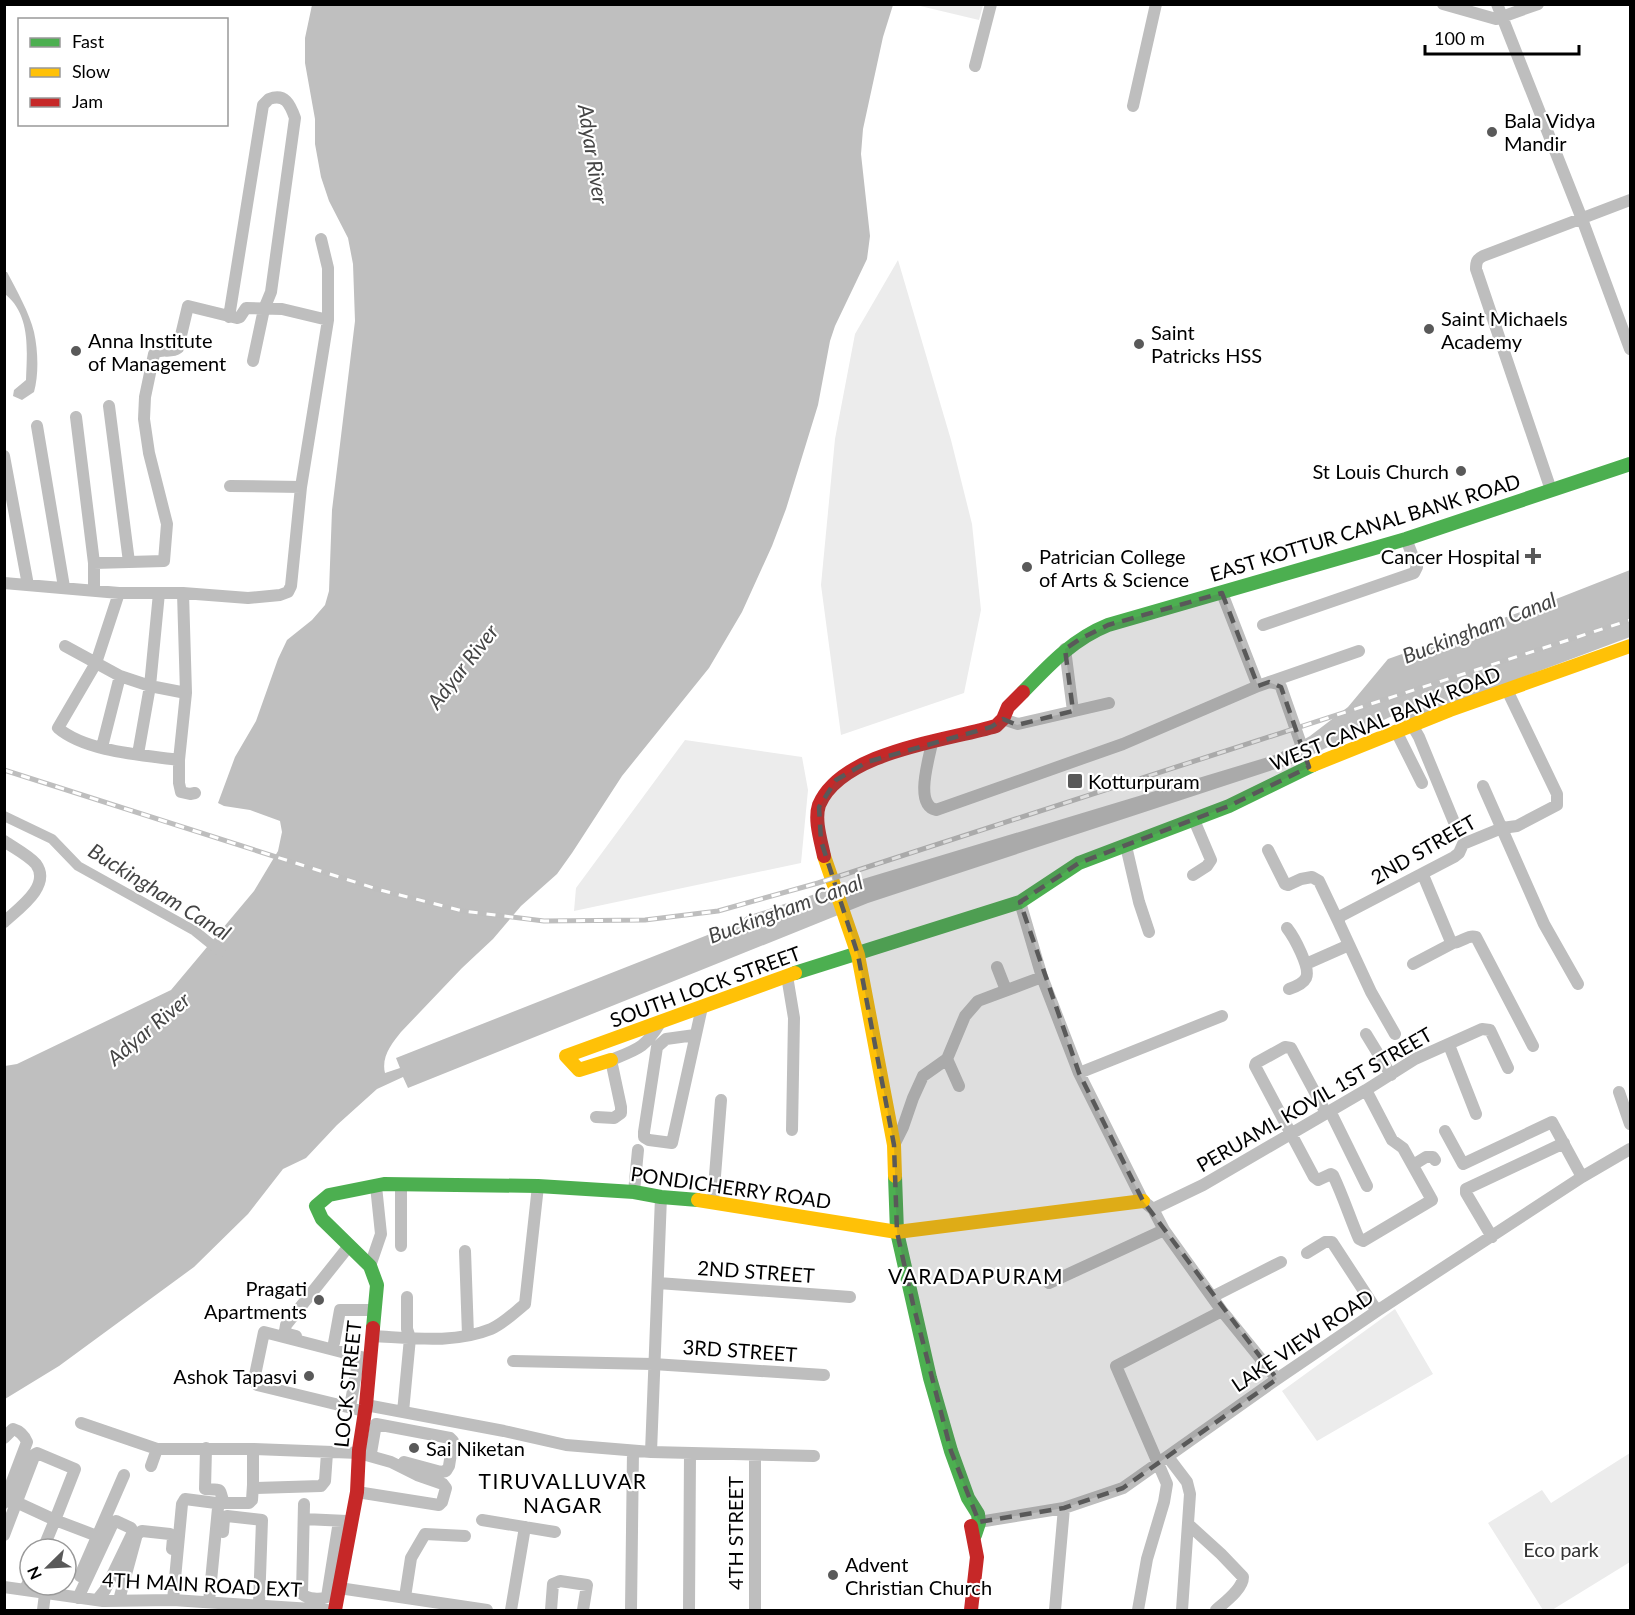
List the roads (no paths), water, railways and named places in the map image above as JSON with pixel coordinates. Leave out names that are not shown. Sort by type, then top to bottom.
[{"type":"street","points":[[975,66],[991,4]]},
{"type":"street","points":[[1133,106],[1156,4]]},
{"type":"street","points":[[1443,4],[1491,18],[1503,19],[1538,4]]},
{"type":"street","points":[[1497,4],[1582,219],[1630,349]]},
{"type":"street","points":[[229,317],[263,105],[265,101],[274,97],[282,98],[290,103],[295,118],[271,292],[264,309],[253,361]]},
{"type":"street","points":[[1551,490],[1476,269],[1477,260],[1630,200]]},
{"type":"street","points":[[4,583],[94,589],[119,593],[183,593],[248,598],[280,596],[288,592],[291,586],[300,487],[328,320],[328,268],[321,239]]},
{"type":"street","points":[[94,563],[164,561],[167,524],[149,453],[144,419],[145,397],[154,354],[159,350],[174,351],[178,348],[188,306],[229,317],[240,317],[246,308],[282,309],[328,320]]},
{"type":"street","points":[[109,405],[129,562]]},
{"type":"street","points":[[76,417],[94,563],[94,589]]},
{"type":"street","points":[[37,426],[64,587]]},
{"type":"street","points":[[4,456],[28,585]]},
{"type":"street","name":"EAST KOTTUR CANAL BANK ROAD","points":[[1003,719],[1008,707],[1065,649],[1108,625],[1406,539],[1630,464]]},
{"type":"street","points":[[230,486],[300,487]]},
{"type":"street","points":[[1263,625],[1414,573],[1417,567],[1406,539]]},
{"type":"street","points":[[119,593],[96,663],[58,728],[75,738],[102,747],[179,760]]},
{"type":"street","points":[[138,754],[150,686],[159,593]]},
{"type":"street","points":[[183,593],[186,693],[179,760],[179,789],[184,794],[195,793]]},
{"type":"street","points":[[1222,593],[1264,684]]},
{"type":"street","points":[[65,646],[120,676],[150,686],[186,693]]},
{"type":"street","name":"WEST CANAL BANK ROAD","points":[[858,954],[1020,902],[1079,863],[1229,806],[1308,763],[1630,646]]},
{"type":"street","points":[[1065,649],[1073,711]]},
{"type":"street","points":[[932,742],[924,781],[924,796],[930,809],[936,810],[1123,744],[1264,684],[1359,651]]},
{"type":"street","points":[[102,747],[120,676]]},
{"type":"street","points":[[1264,684],[1278,684],[1283,691],[1308,763]]},
{"type":"street","name":"2ND STREET","points":[[1339,920],[1454,857],[1459,853],[1463,844],[1502,828],[1517,826],[1555,808],[1558,801],[1557,794],[1507,690]]},
{"type":"street","points":[[971,1611],[977,1565],[977,1529],[967,1513],[968,1498],[951,1451],[930,1378],[897,1232],[894,1145],[858,954],[821,841],[819,807],[836,780],[867,762],[991,727],[1003,719],[1018,724],[1109,703]]},
{"type":"street","points":[[1412,725],[1454,822]]},
{"type":"street","points":[[1396,731],[1422,783]]},
{"type":"street","points":[[1483,786],[1544,924],[1578,984]]},
{"type":"street","points":[[1193,874],[1207,866],[1212,860],[1194,820]]},
{"type":"street","points":[[4,841],[36,864],[40,881],[36,890],[4,922]]},
{"type":"street","points":[[1126,846],[1139,902],[1149,932]]},
{"type":"street","points":[[1268,850],[1285,885],[1312,877],[1319,881],[1371,992],[1395,1034]]},
{"type":"street","points":[[1422,874],[1449,939],[1453,943]]},
{"type":"street","points":[[1020,902],[1042,977],[1079,1073],[1148,1205],[1222,1311],[1277,1379]]},
{"type":"street","points":[[1287,928],[1306,964],[1307,974],[1304,981],[1289,989]]},
{"type":"street","points":[[1413,964],[1453,943],[1471,936],[1476,937],[1533,1046]]},
{"type":"street","points":[[1306,964],[1349,945]]},
{"type":"street","name":"SOUTH LOCK STREET","points":[[611,1060],[579,1070],[566,1056],[787,976],[858,954]]},
{"type":"street","points":[[997,967],[1006,990]]},
{"type":"street","points":[[787,976],[794,1018],[792,1130]]},
{"type":"street","points":[[894,1145],[923,1076],[947,1059],[965,1016],[971,1008],[978,1001],[1042,977]]},
{"type":"street","points":[[695,1035],[666,1039],[657,1047],[644,1131],[645,1137],[649,1140],[672,1143],[702,1007]]},
{"type":"street","points":[[1079,1073],[1222,1016]]},
{"type":"street","points":[[596,1117],[614,1118],[621,1113],[611,1060],[632,1052],[649,1041],[660,1023]]},
{"type":"street","name":"PERUAML KOVIL 1ST STREET","points":[[1148,1205],[1203,1185],[1415,1059],[1482,1029],[1488,1029],[1493,1034],[1508,1068]]},
{"type":"street","points":[[1366,1034],[1391,1075]]},
{"type":"street","points":[[1449,1045],[1476,1114]]},
{"type":"street","points":[[1366,1090],[1392,1140],[1401,1145],[1432,1200],[1361,1241],[1346,1211],[1345,1201],[1333,1175],[1316,1179],[1255,1066],[1259,1061],[1286,1047],[1291,1048],[1367,1186]]},
{"type":"street","points":[[947,1059],[959,1086]]},
{"type":"street","points":[[1619,1092],[1630,1124]]},
{"type":"street","points":[[713,1201],[721,1100]]},
{"type":"street","points":[[1445,1131],[1463,1164],[1550,1122],[1554,1123],[1582,1177]]},
{"type":"street","points":[[1492,1237],[1466,1193],[1466,1189],[1564,1143]]},
{"type":"street","name":"LAKE VIEW ROAD","points":[[977,1529],[1064,1508],[1123,1488],[1377,1311],[1582,1177],[1630,1149]]},
{"type":"street","points":[[634,1189],[638,1150]]},
{"type":"street","points":[[1413,1165],[1430,1156],[1435,1160]]},
{"type":"street","name":"PONDICHERRY ROAD","points":[[349,1246],[322,1219],[316,1206],[328,1195],[384,1184],[538,1186],[618,1191],[634,1189],[661,1197],[713,1201],[897,1232],[1148,1205]]},
{"type":"street","points":[[401,1184],[401,1246]]},
{"type":"street","points":[[376,1186],[381,1234],[370,1266],[349,1246],[286,1325],[285,1331],[288,1334],[368,1350],[410,1338],[437,1339],[468,1335],[492,1328],[525,1304],[538,1186]]},
{"type":"street","points":[[651,1452],[661,1197]]},
{"type":"street","points":[[1049,1283],[1164,1230]]},
{"type":"street","points":[[1307,1253],[1325,1242],[1332,1242],[1377,1311]]},
{"type":"street","points":[[465,1251],[468,1335]]},
{"type":"street","points":[[1212,1297],[1281,1262]]},
{"type":"street","name":"LOCK STREET","points":[[335,1611],[344,1522],[357,1492],[363,1452],[368,1350],[377,1285],[370,1266]]},
{"type":"street","name":"2ND STREET","points":[[658,1283],[850,1297]]},
{"type":"street","points":[[403,1412],[410,1338],[407,1329],[407,1297]]},
{"type":"street","points":[[334,1343],[340,1310],[375,1310]]},
{"type":"street","points":[[1182,1611],[1189,1487],[1164,1460],[1116,1366],[1222,1311]]},
{"type":"street","points":[[368,1350],[264,1332],[254,1380],[257,1386],[350,1407],[403,1412],[566,1445],[690,1454],[814,1456]]},
{"type":"street","points":[[350,1407],[368,1350]]},
{"type":"street","points":[[513,1361],[653,1364]]},
{"type":"street","name":"3RD STREET","points":[[653,1364],[824,1375]]},
{"type":"street","points":[[81,1423],[157,1449],[363,1452],[441,1472],[446,1471],[453,1441],[450,1438],[376,1424],[365,1410]]},
{"type":"street","points":[[363,1452],[376,1424]]},
{"type":"street","points":[[4,1438],[13,1429],[25,1436],[27,1442],[10,1502],[4,1535]]},
{"type":"street","points":[[206,1448],[205,1489],[219,1489],[222,1492],[224,1503],[249,1503],[252,1500],[254,1449]]},
{"type":"street","points":[[151,1466],[157,1449]]},
{"type":"street","points":[[631,1611],[633,1451]]},
{"type":"street","points":[[357,1492],[439,1506],[446,1488],[443,1484],[363,1452]]},
{"type":"street","points":[[10,1502],[35,1454],[39,1453],[74,1468],[48,1537]]},
{"type":"street","points":[[253,1485],[256,1488],[321,1486],[326,1481],[327,1453]]},
{"type":"street","points":[[689,1611],[690,1454]]},
{"type":"street","name":"4TH STREET","points":[[755,1456],[755,1611]]},
{"type":"street","points":[[1138,1611],[1147,1559],[1164,1502],[1167,1484],[1164,1460]]},
{"type":"street","points":[[78,1586],[124,1475]]},
{"type":"street","points":[[171,1600],[182,1504],[185,1499],[216,1503],[218,1508],[213,1602]]},
{"type":"street","points":[[10,1502],[97,1536]]},
{"type":"street","points":[[304,1504],[302,1594],[305,1597],[322,1599],[327,1597],[344,1522],[304,1519]]},
{"type":"street","points":[[1055,1611],[1064,1508]]},
{"type":"street","points":[[213,1602],[224,1519],[230,1516],[259,1519],[262,1522],[259,1605]]},
{"type":"street","points":[[482,1520],[555,1532]]},
{"type":"street","points":[[78,1589],[113,1523],[116,1521],[130,1528],[133,1532],[105,1590],[101,1604]]},
{"type":"street","points":[[1188,1524],[1243,1577],[1243,1582],[1216,1611]]},
{"type":"street","points":[[511,1611],[525,1527]]},
{"type":"street","points":[[119,1600],[137,1534],[142,1532],[172,1536],[171,1600]]},
{"type":"street","points":[[405,1597],[411,1558],[425,1534],[465,1536]]},
{"type":"street","points":[[551,1611],[554,1584],[560,1581],[586,1585],[583,1611]]},
{"type":"street","points":[[339,1588],[405,1597],[435,1606],[487,1611]]},
{"type":"street","name":"4TH MAIN ROAD EXT","points":[[74,1597],[101,1604],[119,1600],[171,1600],[327,1611]]},
{"type":"water","name":"Adyar River","points":[[312,5],[893,5],[883,37],[863,129],[861,154],[870,236],[867,259],[835,326],[818,405],[786,509],[742,612],[709,668],[622,776],[557,874],[521,906],[493,939],[401,1032],[386,1056],[385,1073],[400,1068],[396,1058],[738,923],[747,916],[1278,754],[1310,736],[1348,707],[1388,659],[1546,603],[1630,570],[1630,637],[1412,719],[1403,721],[1397,710],[1392,716],[1297,762],[868,903],[408,1088],[403,1077],[377,1089],[337,1125],[306,1158],[283,1169],[248,1214],[194,1267],[59,1366],[5,1399],[5,1066],[17,1064],[171,990],[254,891],[278,851],[282,832],[280,821],[250,810],[218,803],[235,757],[256,721],[287,640],[312,620],[325,605],[329,591],[332,510],[355,321],[353,264],[348,238],[329,201],[321,177],[315,144],[315,119],[305,63],[305,38]]},
{"type":"water","points":[[4,272],[7,272],[22,302],[32,325],[35,339],[36,385],[34,392],[22,400],[13,396],[14,390],[26,380],[26,334],[19,312],[5,294]]},
{"type":"waterway","name":"Buckingham Canal","points":[[4,816],[52,839],[78,866],[195,931],[221,952]]},
{"type":"railway","points":[[4,770],[380,890],[463,911],[544,921],[645,920],[718,911],[818,883],[1630,620]]},
{"type":"place","name":"Bala Vidya Mandir","points":[[1492,132]]},
{"type":"place","name":"Saint Michaels Academy","points":[[1429,329]]},
{"type":"place","name":"Saint Patricks HSS","points":[[1139,344]]},
{"type":"place","name":"Anna Institute of Management","points":[[76,351]]},
{"type":"place","name":"St Louis Church","points":[[1461,471]]},
{"type":"place","name":"Cancer Hospital","points":[[1533,556]]},
{"type":"place","name":"Patrician College of Arts & Science","points":[[1027,567]]},
{"type":"place","name":"Kotturpuram","points":[[1075,781]]},
{"type":"place","name":"Pragati Apartments","points":[[319,1300]]},
{"type":"place","name":"Ashok Tapasvi","points":[[309,1376]]},
{"type":"place","name":"Sai Niketan","points":[[414,1448]]},
{"type":"place","name":"Advent Christian Church","points":[[833,1575]]},
{"type":"district","name":"VARADAPURAM","points":[[976,1275]]},
{"type":"district","name":"TIRUVALLUVAR NAGAR","points":[[563,1492]]},
{"type":"park label","name":"Eco park","points":[[1561,1549]]}]
